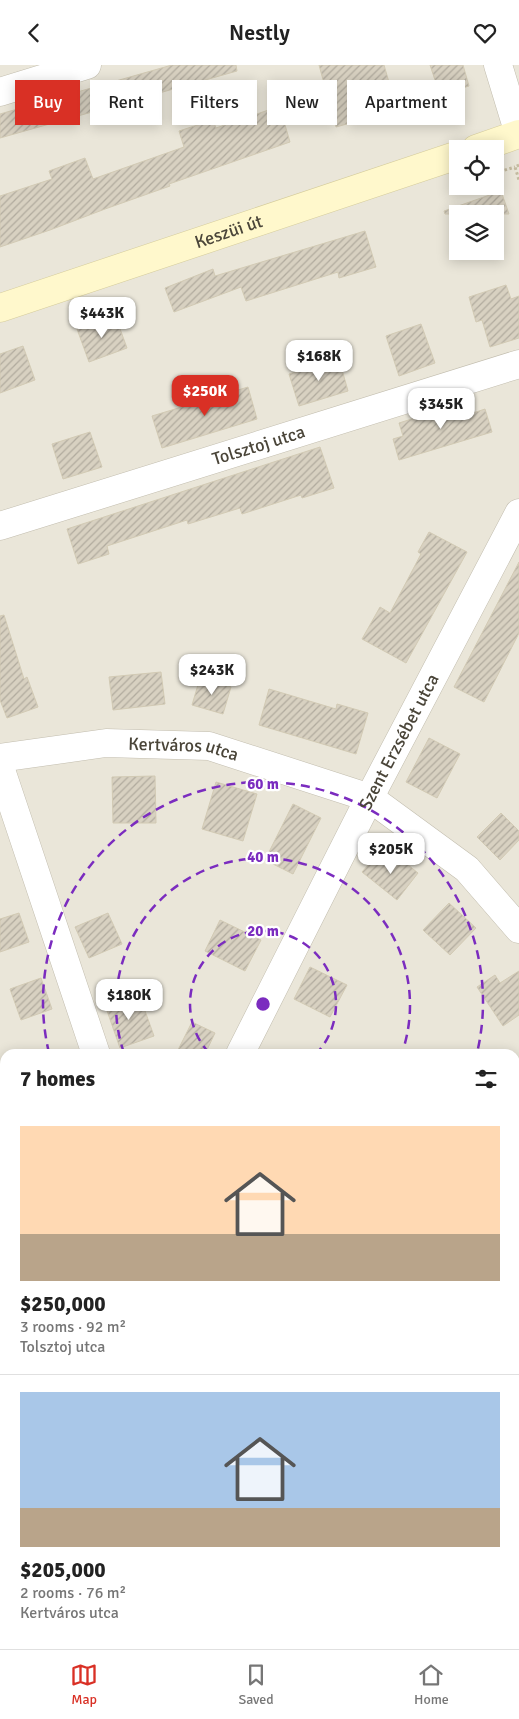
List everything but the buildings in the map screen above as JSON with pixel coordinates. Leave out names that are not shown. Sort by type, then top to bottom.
[{"type":"street","points":[[11,81],[87,65]]},
{"type":"street","points":[[498,65],[519,134],[502,140]]},
{"type":"street","name":"Keszüi út","points":[[0,308],[449,158]]},
{"type":"street","name":"Tolsztoj utca","points":[[0,526],[519,364]]},
{"type":"street","name":"Szent Erzsébet utca","points":[[243,1049],[370,798],[519,513]]},
{"type":"street","name":"Kertváros utca","points":[[0,758],[106,743],[209,746],[370,798],[467,869],[519,929]]},
{"type":"street","points":[[0,767],[94,1049]]},
{"type":"path","points":[[504,170],[517,166],[519,180]]},
{"type":"shaded area","points":[[0,65],[519,65],[519,1049],[0,1049]]}]
